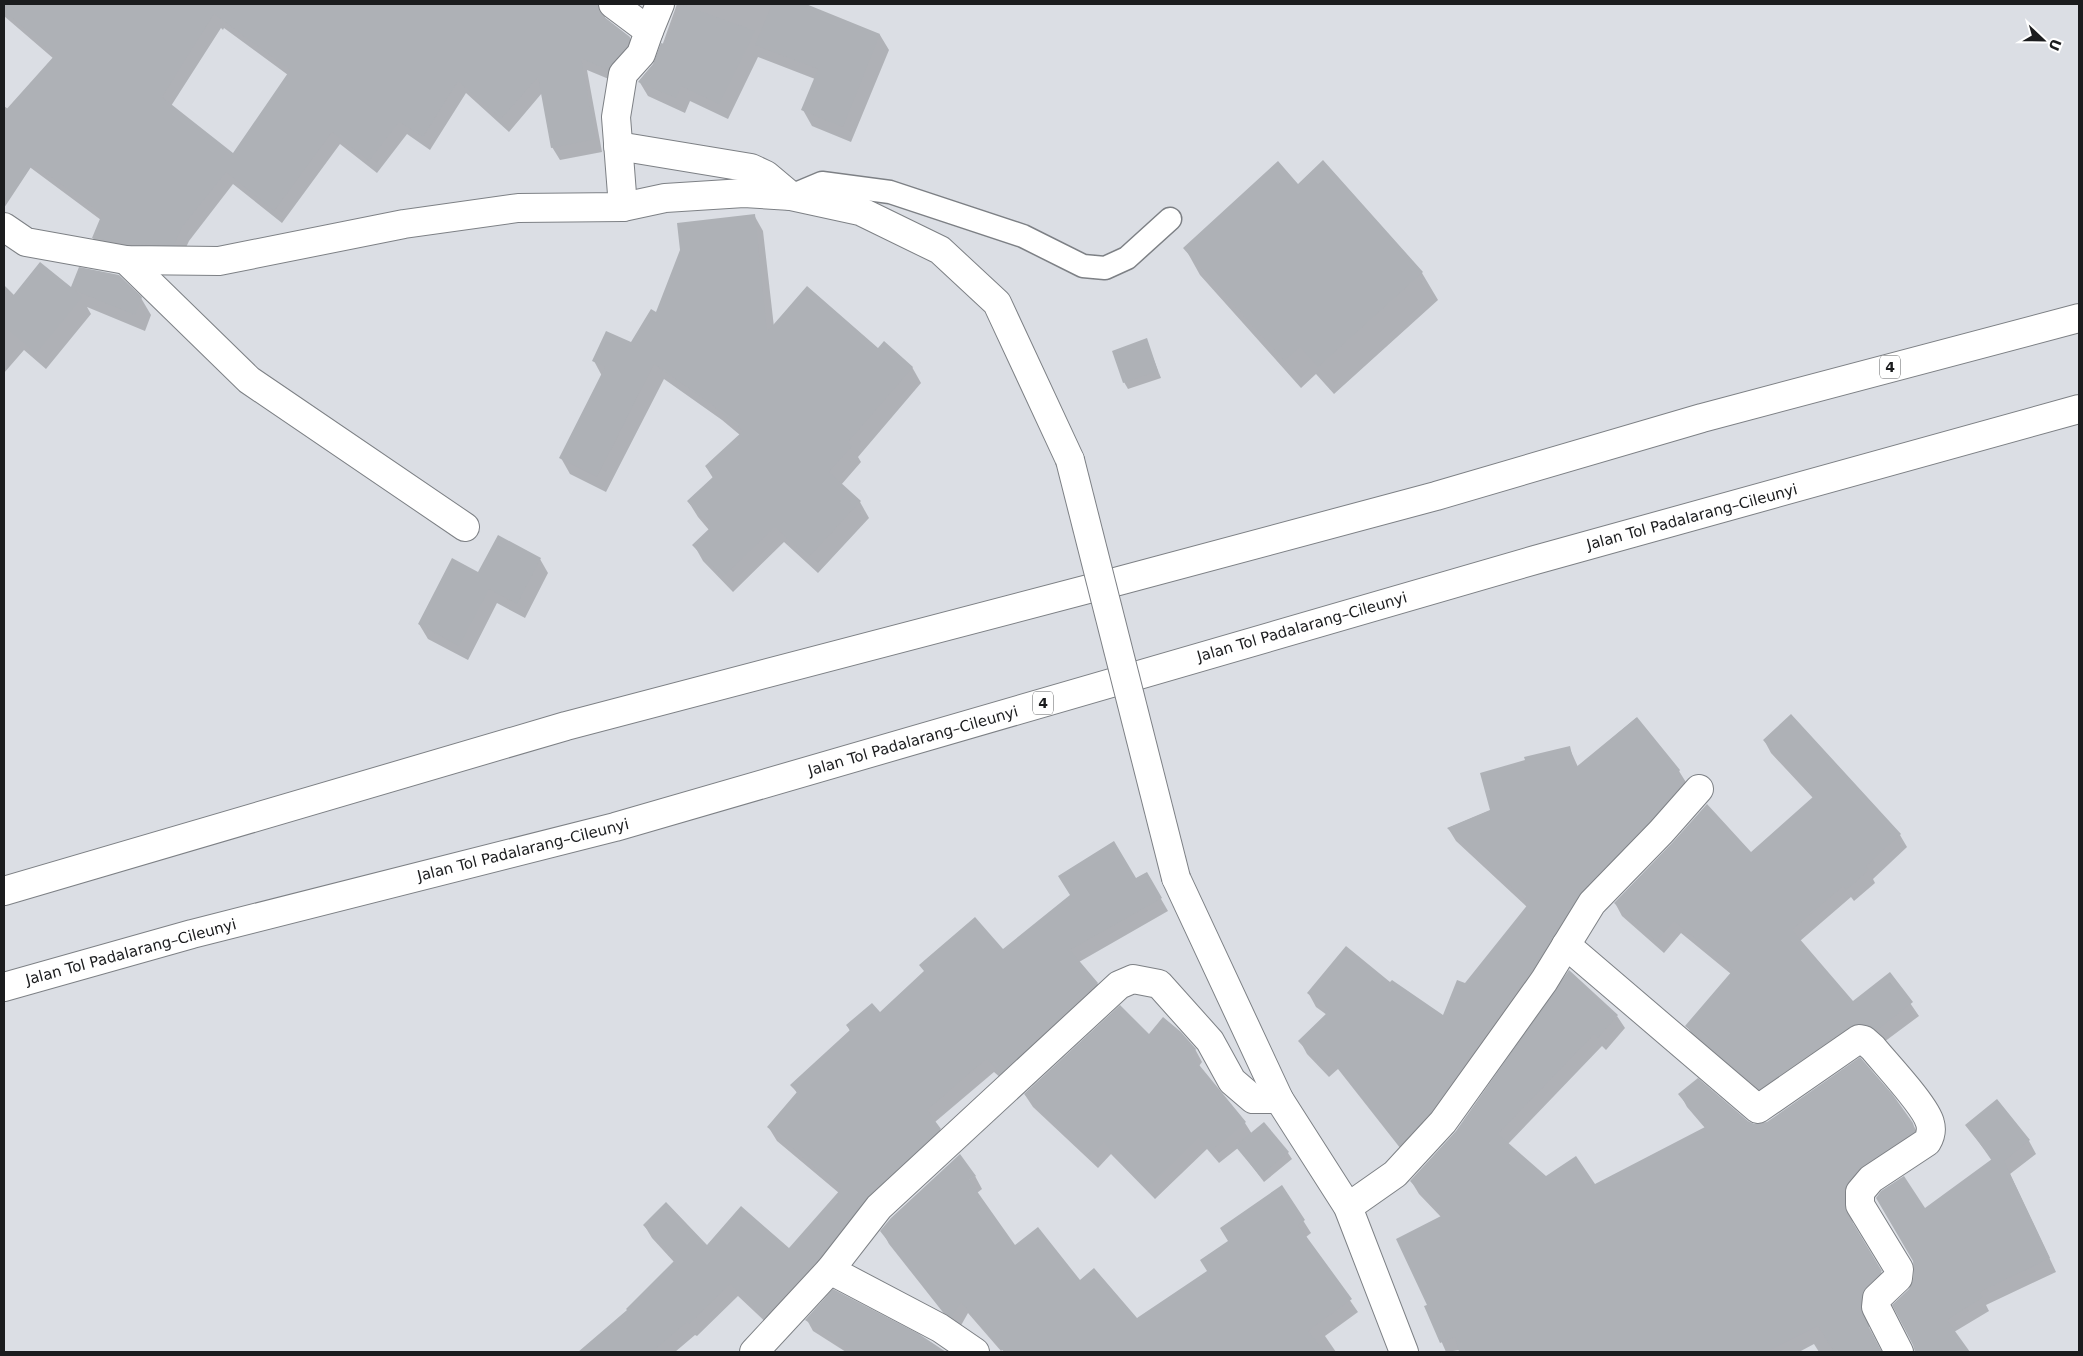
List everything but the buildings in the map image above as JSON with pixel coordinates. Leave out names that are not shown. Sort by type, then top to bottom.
[{"type":"main road","points":[[614,4],[649,31]]},
{"type":"main road","points":[[623,207],[616,117],[623,74],[641,54],[660,4]]},
{"type":"main road","points":[[618,146],[750,168],[766,174],[791,196]]},
{"type":"main road","points":[[4,227],[26,242],[126,260],[219,261],[404,224],[518,208],[623,207],[665,198],[744,193],[791,196],[860,211],[940,250],[997,303],[1070,460],[1176,878],[1279,1099],[1348,1207],[1404,1352]]},
{"type":"main road","points":[[126,260],[249,380],[464,527]]},
{"type":"main road","name":"4","points":[[4,891],[566,726],[1388,508],[1702,418],[2079,318]]},
{"type":"main road","name":"Jalan Tol Padalarang–Cileunyi","points":[[4,987],[192,934],[615,827],[1535,560],[2079,409]]},
{"type":"main road","points":[[1348,1207],[1395,1174],[1443,1122],[1544,981],[1592,903],[1661,832],[1699,789]]},
{"type":"main road","points":[[1566,945],[1758,1109],[1859,1038],[1873,1048],[1916,1101],[1930,1123],[1930,1137],[1927,1142],[1871,1179],[1860,1192],[1860,1205],[1899,1269],[1898,1278],[1877,1298],[1876,1307],[1899,1352]]},
{"type":"main road","points":[[754,1352],[830,1270],[879,1207],[1119,985],[1133,980],[1158,984],[1210,1041],[1232,1081],[1253,1099],[1279,1099]]},
{"type":"main road","points":[[830,1270],[940,1328],[975,1352]]},
{"type":"lane","points":[[791,196],[822,183],[890,192],[1023,236],[1083,266],[1105,268],[1127,258],[1170,219]]}]
